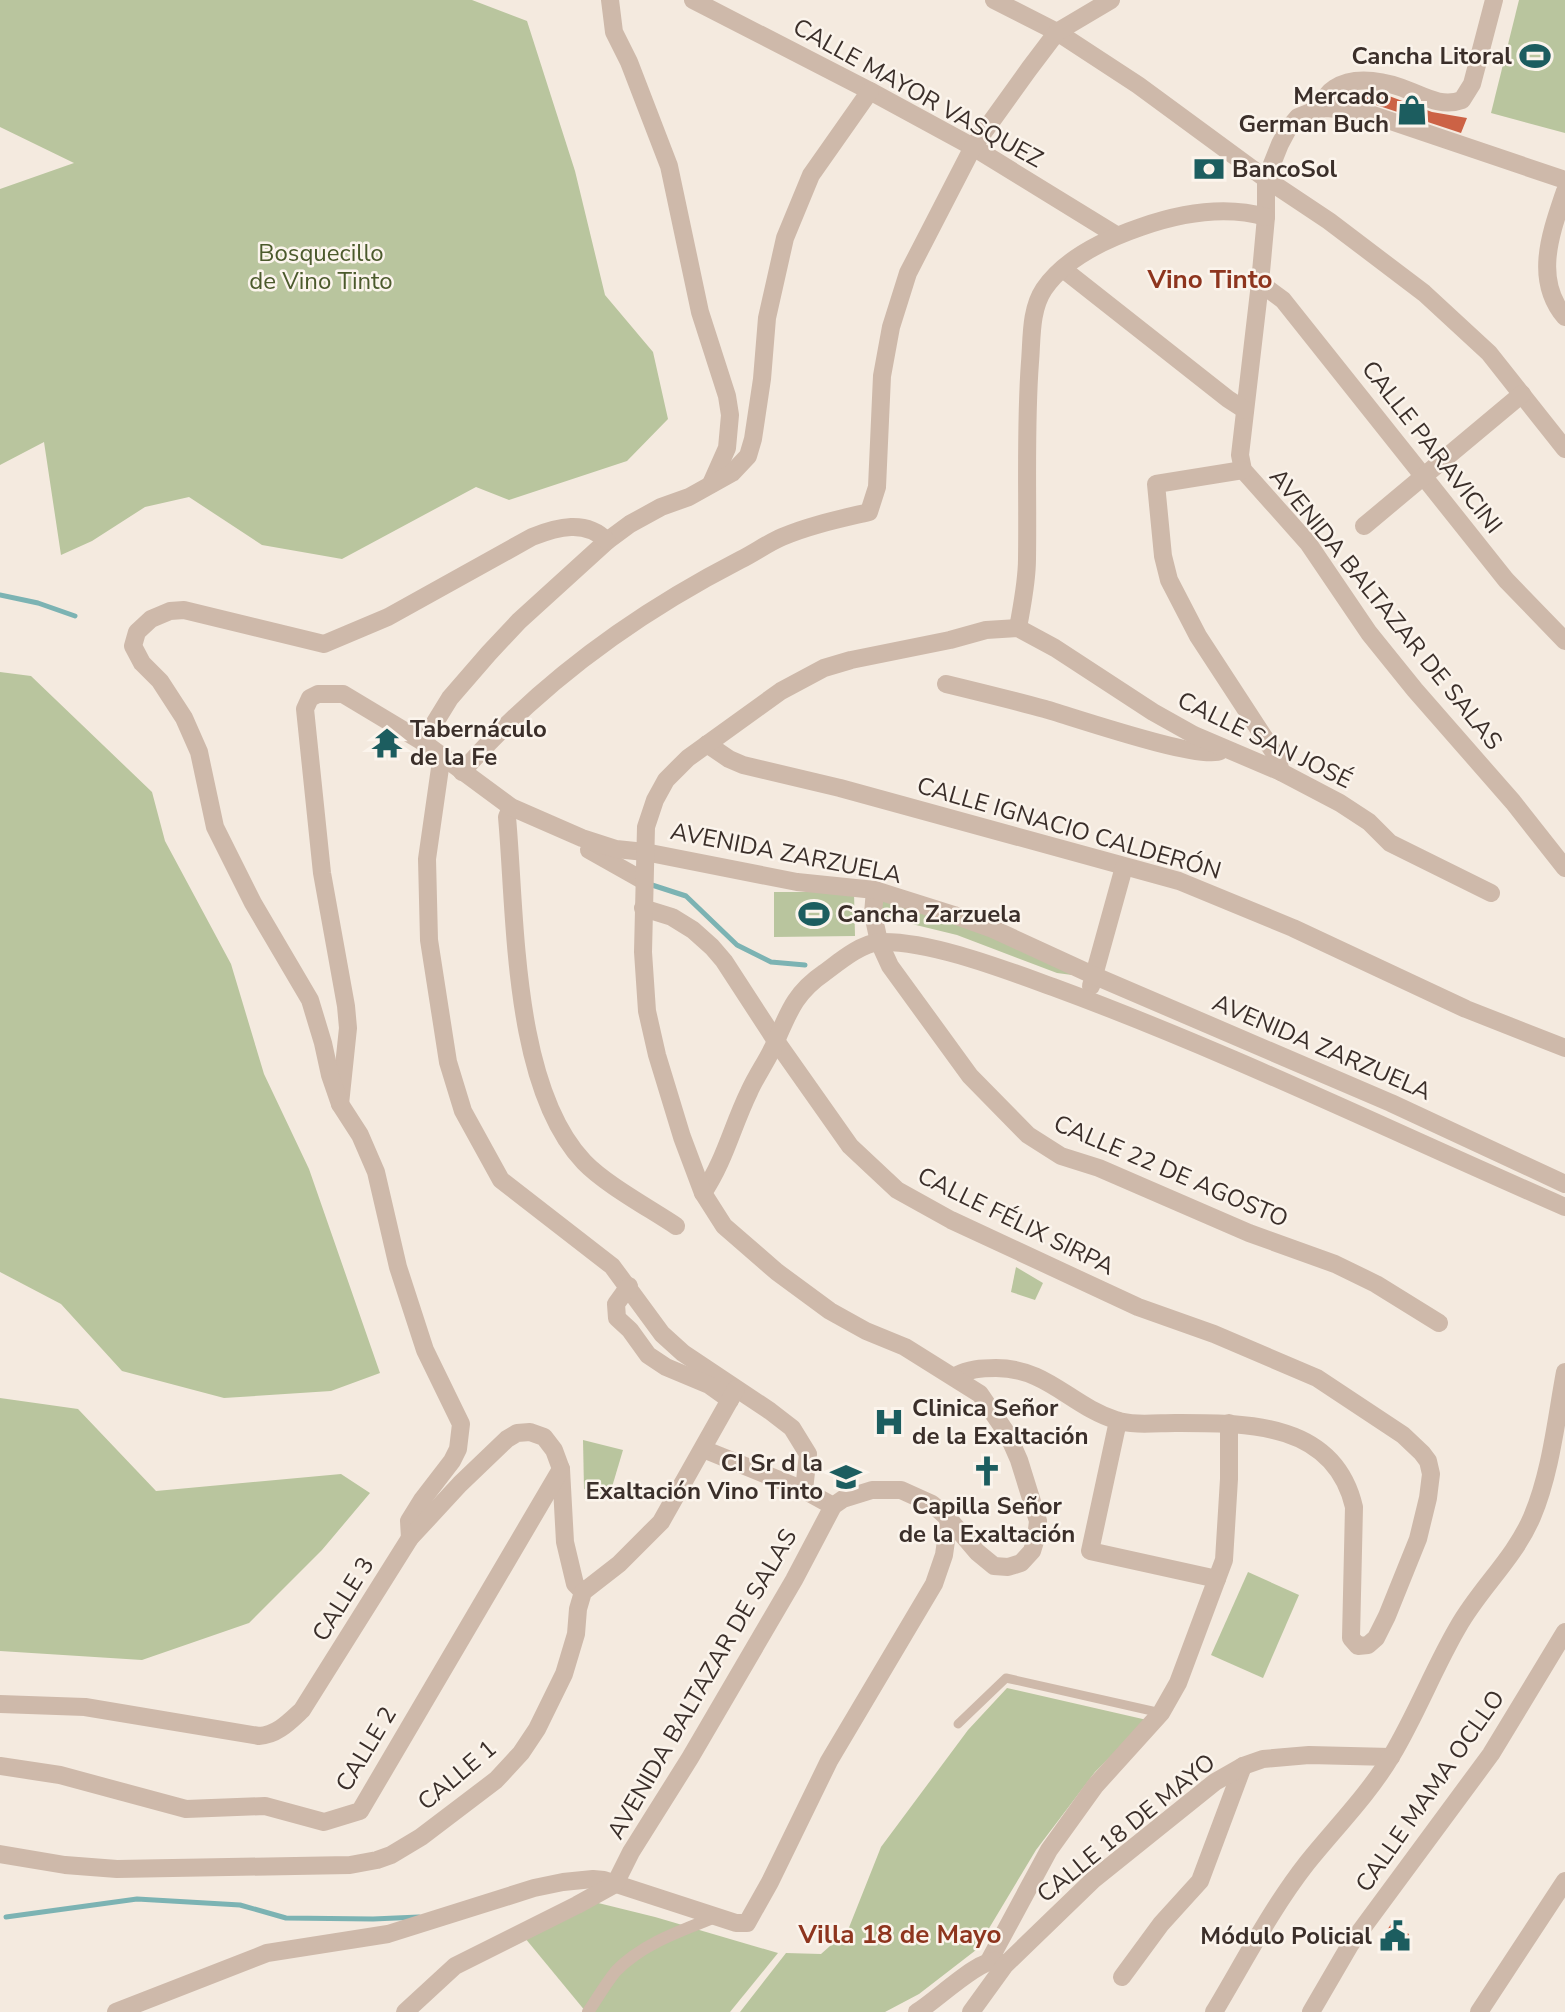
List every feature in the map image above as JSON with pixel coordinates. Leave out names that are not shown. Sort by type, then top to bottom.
[{"type":"street","points":[[610,0],[614,32],[629,62],[670,166],[700,312],[727,396],[730,415],[727,448],[711,485]]},
{"type":"street","name":"CALLE MAYOR VASQUEZ","points":[[693,0],[973,147],[1116,235]]},
{"type":"street","points":[[462,772],[527,706],[593,649],[696,583],[779,538],[807,527],[869,512],[877,487],[882,376],[891,327],[908,273],[973,147],[1057,32],[1111,0]]},
{"type":"street","points":[[1318,109],[1328,93],[1338,86],[1354,81],[1371,81],[1406,89],[1446,104],[1462,100],[1472,84],[1494,0]]},
{"type":"street","points":[[1002,2],[1057,32],[1138,85],[1266,179],[1329,221],[1424,293],[1489,353],[1564,446]]},
{"type":"street","points":[[424,742],[450,698],[489,653],[519,621],[607,541],[630,524],[732,473],[748,456],[762,379],[767,318],[785,238],[811,175],[870,91]]},
{"type":"street","points":[[1266,179],[1288,129],[1298,117],[1318,109],[1348,109],[1364,112],[1565,180]]},
{"type":"street","name":"AVENIDA BALTAZAR DE SALAS","points":[[1266,179],[1266,217],[1260,283],[1240,455],[1243,470],[1308,543],[1369,633],[1415,690],[1513,802],[1565,868]]},
{"type":"street","points":[[1565,191],[1552,230],[1546,276],[1552,295],[1565,317]]},
{"type":"street","points":[[703,1449],[804,1490],[833,1506],[843,1499],[872,1490],[901,1490],[932,1504],[987,1562],[994,1566],[1008,1567],[1021,1563],[1032,1551],[1038,1521],[1028,1484],[1008,1435],[980,1394],[905,1347],[866,1331],[830,1311],[777,1272],[724,1226],[703,1193],[674,1112],[648,1011],[644,982],[643,908],[646,827],[655,800],[666,780],[688,758],[781,691],[824,668],[851,660],[986,630],[1018,628],[1027,561],[1026,424],[1034,320],[1044,289],[1081,254],[1116,235],[1176,215],[1235,212],[1266,217]]},
{"type":"street","points":[[1063,269],[1245,410]]},
{"type":"street","name":"CALLE PARAVICINI","points":[[1260,283],[1283,300],[1506,580],[1565,641]]},
{"type":"street","points":[[1364,526],[1522,394]]},
{"type":"street","points":[[1243,470],[1156,484],[1163,556],[1169,580],[1198,636],[1277,757],[1281,772]]},
{"type":"street","points":[[410,1538],[409,1521],[452,1461],[458,1449],[461,1424],[425,1350],[398,1267],[376,1172],[369,1153],[340,1104],[310,1000],[253,903],[215,827],[199,752],[189,729],[167,691],[142,663],[133,646],[137,632],[151,619],[170,611],[184,610],[198,611],[318,644],[339,640],[388,617],[532,537],[558,527],[585,528],[602,535],[607,541]]},
{"type":"street","name":"CALLE SAN JOSÉ","points":[[1018,628],[1055,648],[1153,712],[1223,748],[1281,772],[1369,822],[1390,842],[1491,893]]},
{"type":"street","points":[[946,684],[1046,709],[1144,739],[1215,754],[1223,748]]},
{"type":"street","name":"AVENIDA ZARZUELA","points":[[313,698],[343,694],[424,742],[443,763],[462,772],[509,812],[616,849],[645,852],[797,882],[875,890],[993,929],[1095,976],[1391,1102],[1565,1184]]},
{"type":"street","points":[[340,1104],[348,1028],[322,873],[305,709],[313,698],[354,708],[443,763],[509,812],[603,856],[643,881]]},
{"type":"street","name":"CALLE IGNACIO CALDERÓN","points":[[707,744],[743,765],[998,830],[1179,881],[1222,897],[1466,1009],[1565,1048]]},
{"type":"street","points":[[443,763],[427,859],[429,940],[448,1062],[463,1111],[501,1180],[612,1266],[662,1334],[733,1395]]},
{"type":"street","points":[[509,812],[520,976],[539,1079],[552,1114],[585,1164],[676,1226]]},
{"type":"street","points":[[1085,999],[1095,976],[1124,867]]},
{"type":"street","name":"CALLE 22 DE AGOSTO","points":[[875,890],[873,914],[890,967],[970,1076],[1012,1121],[1039,1144],[1061,1156],[1099,1168],[1249,1233],[1335,1264],[1376,1284],[1439,1323]]},
{"type":"street","name":"CALLE FÉLIX SIRPA","points":[[643,908],[672,917],[693,930],[712,947],[850,1146],[897,1190],[951,1220],[1138,1307],[1214,1334],[1317,1378],[1403,1435],[1422,1453],[1432,1474],[1429,1498],[1418,1539],[1387,1616],[1376,1638],[1368,1645],[1358,1646],[1351,1638],[1354,1507],[1342,1474],[1314,1447],[1284,1431],[1229,1423]]},
{"type":"street","points":[[703,1193],[718,1171],[748,1093],[788,1012],[802,990],[862,948],[880,942]]},
{"type":"street","name":"AVENIDA ZARZUELA","points":[[880,942],[959,956],[1085,999],[1312,1094],[1565,1207]]},
{"type":"street","points":[[629,1286],[616,1304],[617,1318],[648,1354],[666,1367],[770,1410],[792,1428],[808,1454],[804,1490]]},
{"type":"street","points":[[918,2012],[997,1963],[1049,1850],[1095,1786],[1161,1713],[1178,1683],[1224,1560],[1226,1539],[1229,1423],[1118,1421],[1081,1404],[1029,1372],[1014,1368],[983,1368],[955,1376]]},
{"type":"street","points":[[1214,2012],[1277,1906],[1307,1863],[1391,1757],[1458,1626],[1517,1549],[1533,1515],[1547,1465],[1565,1372]]},
{"type":"street","points":[[583,1592],[619,1564],[661,1522],[733,1395]]},
{"type":"street","points":[[1118,1421],[1090,1551],[1217,1578]]},
{"type":"street","name":"CALLE 3","points":[[0,1704],[85,1707],[270,1736],[302,1710],[410,1538],[460,1483],[507,1438],[517,1433],[530,1432],[544,1437],[554,1450],[561,1469],[565,1542],[575,1584],[583,1592]]},
{"type":"street","name":"CALLE 2","points":[[0,1766],[60,1775],[186,1809],[265,1806],[324,1822],[360,1811],[561,1469]]},
{"type":"street","name":"AVENIDA BALTAZAR DE SALAS","points":[[615,1884],[631,1852],[794,1580],[833,1506]]},
{"type":"street","points":[[116,2012],[267,1953],[388,1934],[534,1888],[563,1882],[593,1879],[741,1924],[750,1920],[829,1761],[934,1584],[944,1555],[949,1519]]},
{"type":"street","name":"CALLE 1","points":[[0,1854],[65,1865],[117,1869],[350,1865],[391,1855],[421,1837],[496,1780],[521,1754],[564,1674],[576,1634],[578,1609],[583,1592]]},
{"type":"street","name":"CALLE MAMA OCLLO","points":[[1311,2012],[1385,1889],[1491,1754],[1565,1632]]},
{"type":"street","name":"CALLE 18 DE MAYO","points":[[971,2012],[997,1963],[1093,1880],[1214,1782],[1262,1759],[1309,1755],[1391,1757]]},
{"type":"street","points":[[1122,1978],[1161,1924],[1200,1881],[1243,1766]]},
{"type":"street","points":[[1479,2012],[1565,1881]]},
{"type":"street","points":[[405,2012],[455,1966],[615,1884]]},
{"type":"street","points":[[588,2012],[616,1972],[638,1954],[665,1938],[718,1916]]},
{"type":"lane","points":[[958,1724],[1006,1678],[1161,1713]]},
{"type":"green space","name":"Bosquecillo de Vino Tinto","points":[[0,0],[472,0],[527,21],[575,171],[605,295],[653,352],[668,419],[627,461],[509,500],[476,487],[342,559],[262,545],[189,497],[145,507],[92,541],[61,555],[44,442],[0,465],[0,189],[74,163],[0,127]]},
{"type":"green space","name":"Cancha Litoral","points":[[1519,0],[1565,0],[1565,133],[1491,113]]},
{"type":"green space","points":[[0,672],[31,676],[152,792],[165,841],[231,964],[264,1074],[309,1169],[380,1373],[331,1391],[224,1398],[122,1371],[61,1304],[0,1272]]},
{"type":"green space","name":"Cancha Zarzuela","points":[[774,892],[854,892],[855,936],[774,937]]},
{"type":"green space","points":[[885,898],[1076,968],[1072,975],[1057,973],[957,935],[883,917],[879,906]]},
{"type":"green space","points":[[1016,1267],[1043,1283],[1035,1300],[1011,1292]]},
{"type":"green space","points":[[0,1398],[78,1409],[156,1491],[341,1474],[370,1493],[322,1550],[249,1623],[142,1660],[0,1651]]},
{"type":"green space","points":[[583,1440],[623,1450],[609,1497],[584,1489]]},
{"type":"green space","points":[[1248,1572],[1299,1595],[1263,1678],[1211,1655]]},
{"type":"green space","points":[[1007,1688],[1147,1720],[1095,1772],[1036,1850],[976,1950],[919,1994],[885,2012],[740,2012],[786,1953],[821,1954],[848,1930],[881,1847],[968,1730]]},
{"type":"green space","points":[[578,1898],[778,1953],[730,2012],[586,2012],[520,1932]]},
{"type":"building","name":"Mercado German Buch","points":[[1363,92],[1389,96],[1432,112],[1467,118],[1461,133],[1346,95]]},
{"type":"building","name":"Módulo Policial","points":[[1391,1924],[1409,1934],[1403,1948],[1382,1938]]},
{"type":"waterway","points":[[0,595],[38,603],[75,616]]},
{"type":"waterway","points":[[652,885],[686,896],[737,945],[771,962],[805,965]]},
{"type":"waterway","points":[[6,1917],[137,1899],[240,1905],[286,1918],[419,1917]]},
{"type":"place","name":"Cancha Litoral","points":[[1535,56]]},
{"type":"place","name":"Mercado German Buch","points":[[1412,110]]},
{"type":"place","name":"BancoSol","points":[[1209,169]]},
{"type":"place","name":"Tabernáculo de la Fe","points":[[387,743]]},
{"type":"place","name":"Cancha Zarzuela","points":[[814,914]]},
{"type":"place","name":"Clinica Señor de la Exaltación","points":[[889,1422]]},
{"type":"place","name":"Capilla Señor de la Exaltación","points":[[987,1471]]},
{"type":"place","name":"CI Sr d la Exaltación Vino Tinto","points":[[846,1477]]},
{"type":"place","name":"Módulo Policial","points":[[1395,1936]]},
{"type":"district","name":"Vino Tinto","points":[[1210,279]]},
{"type":"district","name":"Villa 18 de Mayo","points":[[900,1934]]}]
